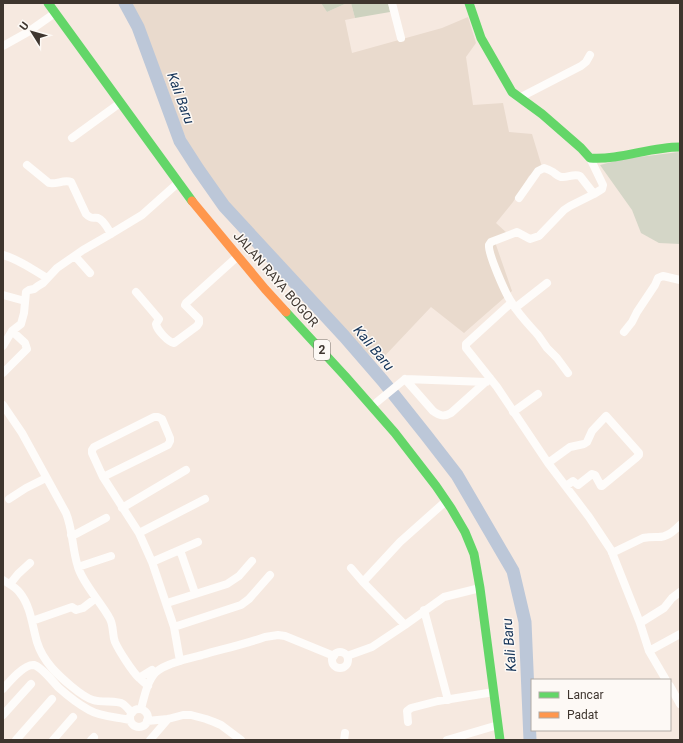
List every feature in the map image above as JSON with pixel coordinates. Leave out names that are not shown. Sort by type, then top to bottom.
[{"type":"main road","name":"JALAN RAYA BOGOR","points":[[48,3],[194,203],[265,289],[369,402],[436,486],[465,532],[474,554],[480,588],[500,740]]},
{"type":"main road","name":"JALAN RAYA BOGOR","points":[[57,3],[176,167],[215,216],[271,284],[380,399],[455,503],[481,552],[507,740]]},
{"type":"main road","points":[[469,3],[481,38],[512,92],[542,114],[581,148],[590,158],[600,159],[626,156],[653,149],[680,146]]},
{"type":"street","points":[[392,3],[401,38]]},
{"type":"street","points":[[3,46],[28,32],[55,12]]},
{"type":"street","points":[[520,98],[581,66],[586,62],[590,55]]},
{"type":"street","points":[[72,138],[120,103]]},
{"type":"street","points":[[568,373],[513,305],[488,249],[492,242],[517,232],[530,238],[539,236],[564,210],[602,189],[604,185],[590,158]]},
{"type":"street","points":[[27,165],[49,183],[53,184],[70,181],[86,214],[90,218],[102,220],[111,234]]},
{"type":"street","points":[[519,198],[538,171],[544,168],[552,171],[560,177],[580,176],[594,194]]},
{"type":"street","points":[[3,346],[12,332],[21,324],[24,313],[26,292],[34,289],[60,266],[83,250],[142,215],[179,182]]},
{"type":"street","points":[[3,254],[23,263],[47,278]]},
{"type":"street","points":[[75,256],[90,273]]},
{"type":"street","points":[[136,292],[159,319],[156,327],[172,344],[197,326],[199,322],[199,319],[185,305],[186,303],[238,256]]},
{"type":"street","points":[[624,332],[632,322],[658,278],[664,276],[680,280]]},
{"type":"street","points":[[547,283],[513,305],[466,344],[466,348],[548,463],[589,516],[612,553],[640,623],[649,651],[665,679]]},
{"type":"street","points":[[3,295],[25,301]]},
{"type":"street","points":[[3,373],[27,349],[25,343],[12,332]]},
{"type":"street","points":[[405,379],[433,411],[442,416],[446,416],[451,413],[488,380]]},
{"type":"street","points":[[380,399],[405,379],[488,380]]},
{"type":"street","points":[[513,412],[538,394]]},
{"type":"street","points":[[3,405],[22,433],[66,513],[78,566],[83,579],[112,624],[115,642],[135,673],[148,686]]},
{"type":"street","points":[[548,463],[570,447],[584,444],[589,439],[592,431],[606,416],[639,453],[636,458],[602,486],[592,474],[578,485],[573,481],[566,486]]},
{"type":"street","points":[[104,477],[168,445],[170,438],[162,419],[154,417],[93,448],[92,453],[104,477],[122,508],[139,533],[152,562],[174,627],[180,661]]},
{"type":"street","points":[[122,508],[186,470]]},
{"type":"street","points":[[9,499],[46,478]]},
{"type":"street","points":[[139,533],[205,498]]},
{"type":"street","points":[[363,582],[400,542],[446,502]]},
{"type":"street","points":[[71,535],[76,534],[106,518]]},
{"type":"street","points":[[612,553],[643,538],[657,538],[667,535],[680,525]]},
{"type":"street","points":[[152,562],[198,542]]},
{"type":"street","points":[[180,550],[195,594]]},
{"type":"street","points":[[78,566],[111,556]]},
{"type":"street","points":[[166,603],[231,582],[243,572],[252,561]]},
{"type":"street","points":[[30,563],[6,582],[23,597],[41,652],[48,664],[58,675],[88,698],[98,701],[123,704],[131,716],[132,723],[138,727],[144,726],[147,721],[147,714],[141,709]]},
{"type":"street","points":[[351,568],[404,625]]},
{"type":"street","points":[[174,627],[241,606],[250,599],[270,575]]},
{"type":"street","points":[[347,656],[372,646],[444,597],[480,588]]},
{"type":"street","points":[[640,623],[664,608],[672,598],[680,592]]},
{"type":"street","points":[[32,622],[72,607],[76,610],[83,608],[96,598]]},
{"type":"street","points":[[424,610],[448,700]]},
{"type":"street","points":[[649,651],[680,634]]},
{"type":"street","points":[[141,709],[148,686],[158,670],[180,661],[266,637],[278,635],[285,636],[334,656]]},
{"type":"street","points":[[339,653],[347,656],[346,665],[341,668],[336,667],[332,662],[334,656],[339,653]]},
{"type":"street","points":[[3,689],[17,674],[28,666],[34,665],[41,669],[69,696],[89,710],[95,713],[131,716]]},
{"type":"street","points":[[139,678],[152,670]]},
{"type":"street","points":[[3,715],[31,684]]},
{"type":"street","points":[[671,688],[680,704]]},
{"type":"street","points":[[408,722],[408,709],[438,701],[494,692]]},
{"type":"street","points":[[16,740],[52,699]]},
{"type":"street","points":[[131,716],[136,710],[141,709]]},
{"type":"street","points":[[147,721],[191,715],[221,725],[242,740]]},
{"type":"street","points":[[53,740],[73,717]]},
{"type":"street","points":[[150,740],[168,719]]},
{"type":"street","points":[[447,740],[498,725]]},
{"type":"shaded area","points":[[128,3],[321,3],[327,12],[347,3],[351,3],[355,18],[345,20],[352,53],[442,28],[468,17],[476,43],[466,57],[473,105],[503,103],[509,132],[532,134],[542,167],[529,176],[513,202],[496,223],[508,234],[495,242],[512,291],[464,333],[431,307],[379,362],[345,332],[285,264],[233,211],[206,175],[194,157],[180,124],[144,28]]},
{"type":"shaded area","points":[[680,152],[680,244],[659,243],[641,233],[632,210],[600,165],[623,159]]},
{"type":"green space","points":[[321,3],[347,3],[327,12]]},
{"type":"green space","points":[[351,3],[388,3],[390,12],[355,18]]},
{"type":"waterway","name":"Kali Baru","points":[[125,3],[138,27],[180,141],[198,169],[224,206],[344,336],[383,381],[426,435],[457,475],[513,571],[525,622],[530,740]]},
{"type":"traffic: fast","points":[[48,3],[192,201]]},
{"type":"traffic: fast","points":[[469,3],[481,38],[512,92],[542,114],[581,148],[590,158],[613,157],[657,149],[680,147]]},
{"type":"traffic: fast","points":[[286,312],[395,433],[436,486],[465,532],[474,554],[480,588],[500,740]]},
{"type":"traffic: slow","points":[[192,201],[286,312]]}]
